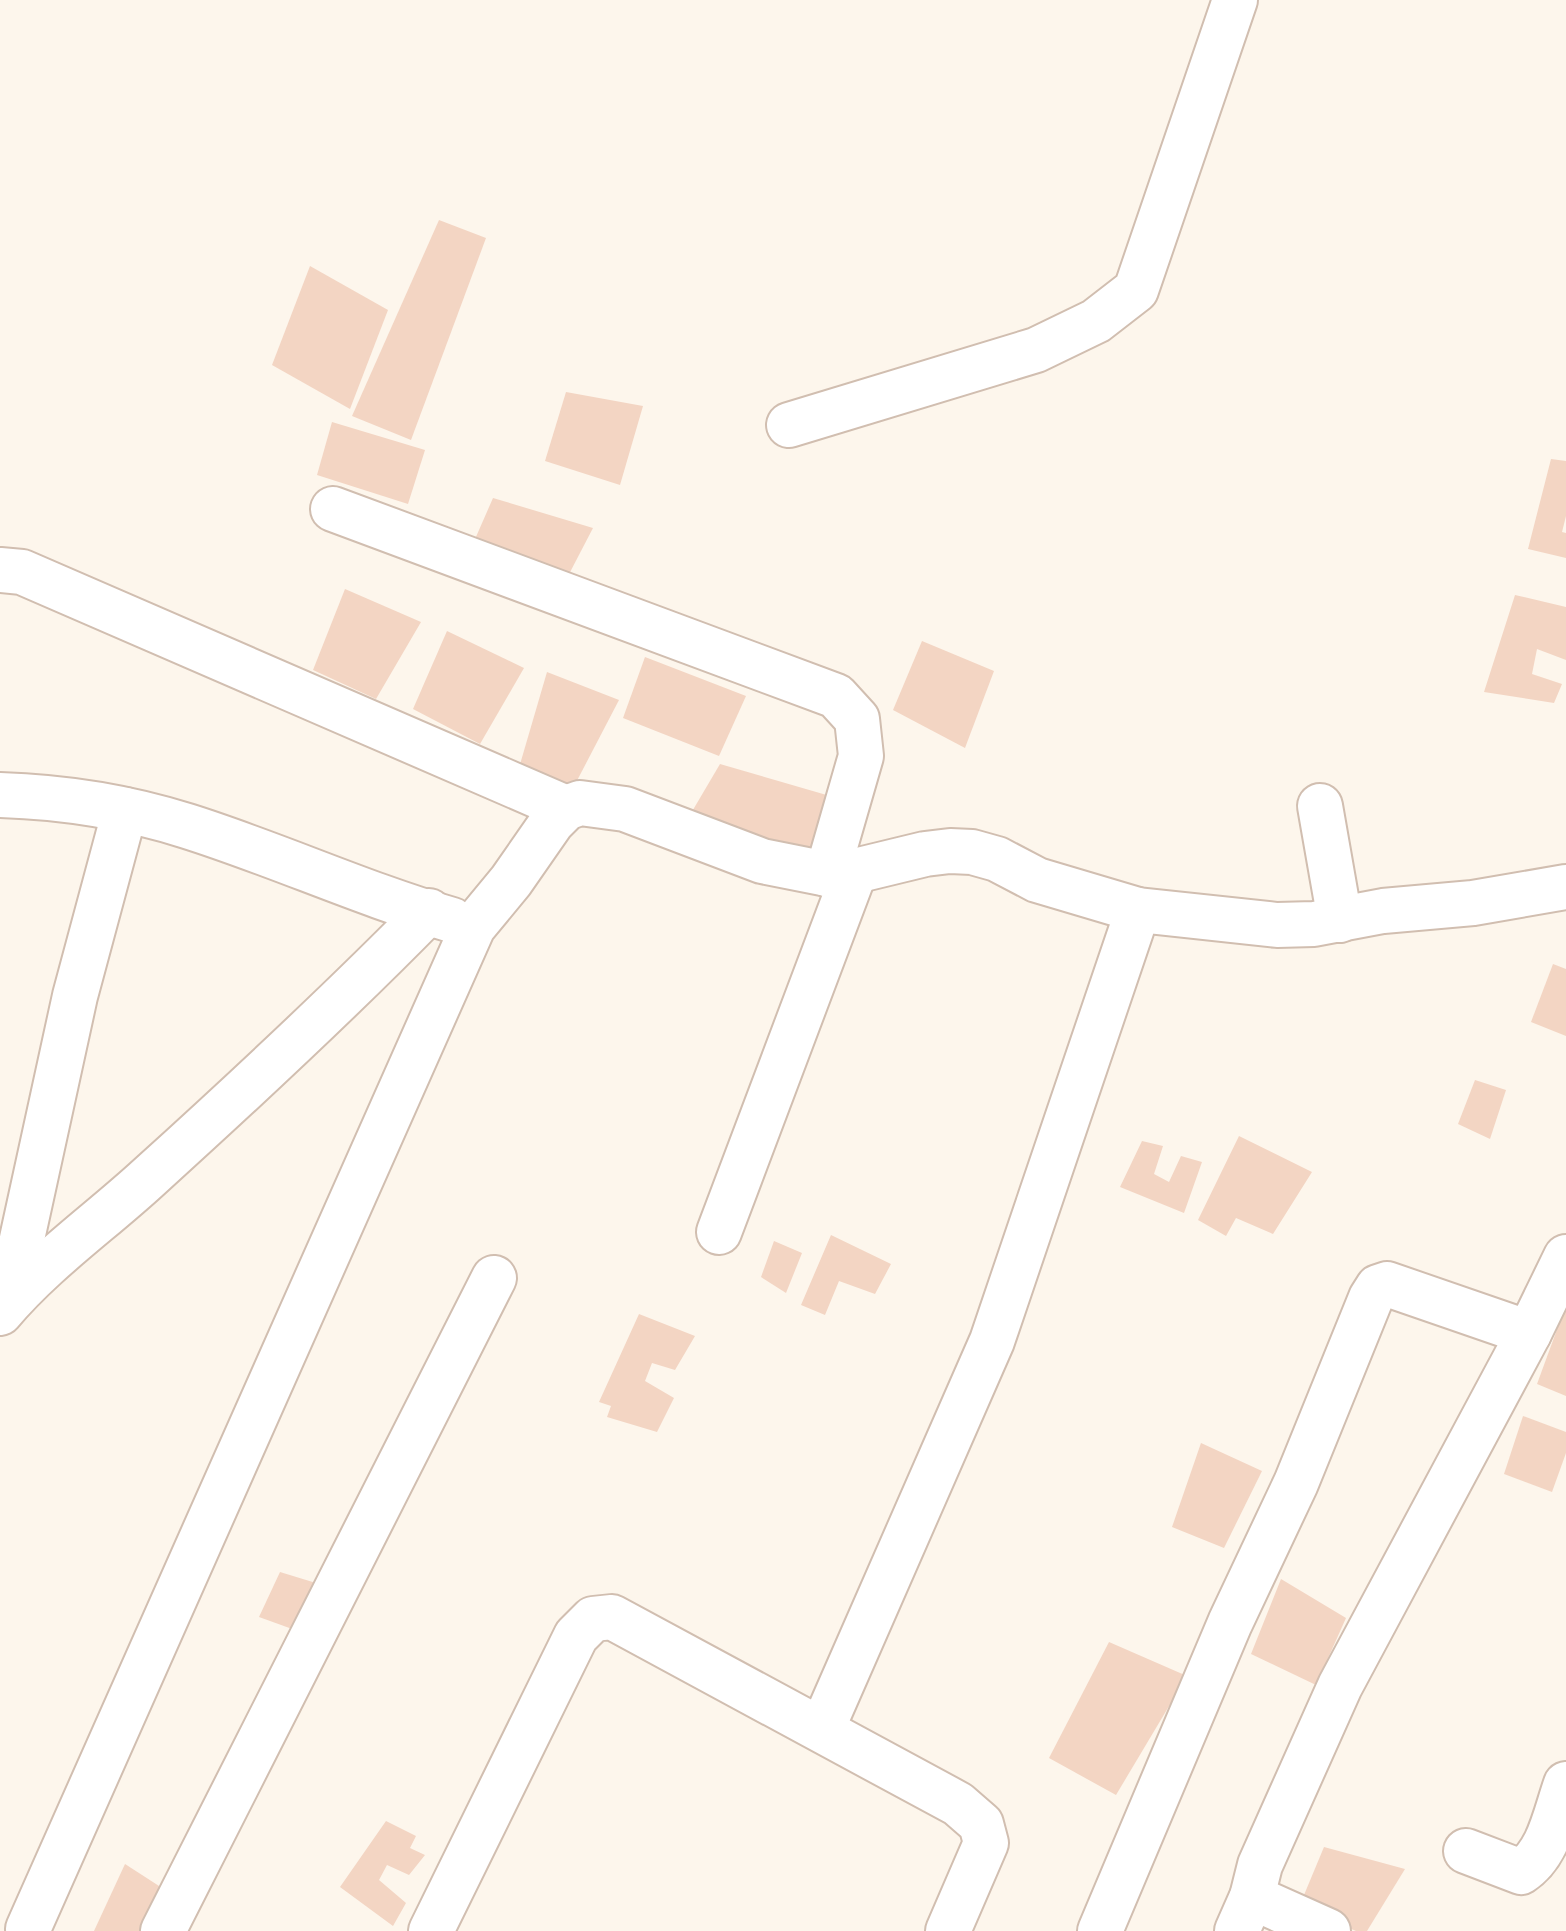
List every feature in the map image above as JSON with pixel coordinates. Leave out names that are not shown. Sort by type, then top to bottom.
[{"type":"street","points":[[789,425],[1036,350],[1096,321],[1136,290],[1235,0]]},
{"type":"street","points":[[333,509],[836,696],[857,719],[861,756],[841,873],[719,1232]]},
{"type":"street","points":[[0,570],[22,572],[566,808]]},
{"type":"street","points":[[0,795],[125,810],[187,826],[392,903],[429,911],[473,927]]},
{"type":"street","points":[[20,1923],[473,927],[511,881],[552,822],[566,808],[580,803],[625,809],[762,861],[841,873],[925,854],[972,852],[997,859],[1037,880],[1138,910],[1277,925],[1473,903],[1566,887]]},
{"type":"street","points":[[1320,806],[1340,920]]},
{"type":"street","points":[[4,1308],[75,996],[125,810]]},
{"type":"street","points":[[822,1729],[992,1341],[1138,910]]},
{"type":"street","points":[[4,1308],[49,1264],[260,1077],[429,911]]},
{"type":"street","points":[[1328,1931],[1245,1914],[1260,1865],[1340,1686],[1529,1333],[1566,1257]]},
{"type":"street","points":[[163,1931],[494,1278]]},
{"type":"street","points":[[1100,1931],[1230,1623],[1296,1483],[1378,1287],[1387,1284],[1529,1333]]},
{"type":"street","points":[[431,1931],[576,1636],[593,1619],[612,1617],[958,1804],[981,1824],[986,1843],[948,1931]]},
{"type":"street","points":[[1466,1851],[1521,1872],[1534,1864],[1543,1851],[1566,1784]]},
{"type":"building","points":[[439,220],[486,238],[411,440],[352,416]]},
{"type":"building","points":[[310,266],[388,310],[350,409],[272,365]]},
{"type":"building","points":[[566,392],[643,406],[620,485],[545,461]]},
{"type":"building","points":[[332,422],[425,450],[408,504],[317,475]]},
{"type":"building","points":[[1551,459],[1566,461],[1566,516],[1562,532],[1566,533],[1566,558],[1528,549]]},
{"type":"building","points":[[493,498],[593,528],[567,578],[472,546]]},
{"type":"building","points":[[345,589],[421,622],[376,699],[313,670]]},
{"type":"building","points":[[1515,595],[1566,607],[1566,660],[1537,649],[1532,674],[1562,684],[1554,703],[1484,692]]},
{"type":"building","points":[[447,631],[524,668],[480,744],[413,709]]},
{"type":"building","points":[[922,641],[994,671],[965,748],[893,710]]},
{"type":"building","points":[[645,657],[746,696],[719,756],[623,718]]},
{"type":"building","points":[[547,672],[619,700],[569,796],[516,778]]},
{"type":"building","points":[[720,764],[830,796],[807,856],[687,820]]},
{"type":"building","points":[[1553,964],[1566,969],[1566,1036],[1531,1022]]},
{"type":"building","points":[[1475,1080],[1506,1090],[1490,1139],[1458,1124]]},
{"type":"building","points":[[1239,1136],[1312,1172],[1273,1234],[1236,1218],[1226,1236],[1198,1220]]},
{"type":"building","points":[[1142,1141],[1163,1146],[1154,1174],[1169,1182],[1181,1156],[1202,1162],[1184,1213],[1120,1187]]},
{"type":"building","points":[[831,1235],[891,1264],[875,1294],[839,1281],[825,1315],[801,1305]]},
{"type":"building","points":[[774,1241],[802,1253],[786,1293],[761,1277]]},
{"type":"building","points":[[1566,1305],[1566,1396],[1537,1384]]},
{"type":"building","points":[[639,1314],[695,1336],[675,1370],[652,1363],[645,1381],[674,1398],[657,1432],[607,1417],[611,1406],[599,1402]]},
{"type":"building","points":[[1523,1416],[1566,1432],[1566,1453],[1552,1492],[1504,1474]]},
{"type":"building","points":[[1201,1443],[1262,1471],[1224,1548],[1172,1527]]},
{"type":"building","points":[[280,1572],[329,1587],[306,1634],[259,1617]]},
{"type":"building","points":[[1281,1579],[1346,1618],[1316,1685],[1251,1654]]},
{"type":"building","points":[[1109,1642],[1187,1676],[1116,1795],[1049,1758]]},
{"type":"building","points":[[386,1821],[416,1836],[410,1848],[425,1855],[409,1875],[387,1865],[379,1880],[406,1903],[393,1926],[340,1887]]},
{"type":"building","points":[[1324,1847],[1405,1869],[1367,1931],[1356,1931],[1299,1907]]},
{"type":"building","points":[[125,1864],[173,1895],[155,1931],[94,1931]]}]
